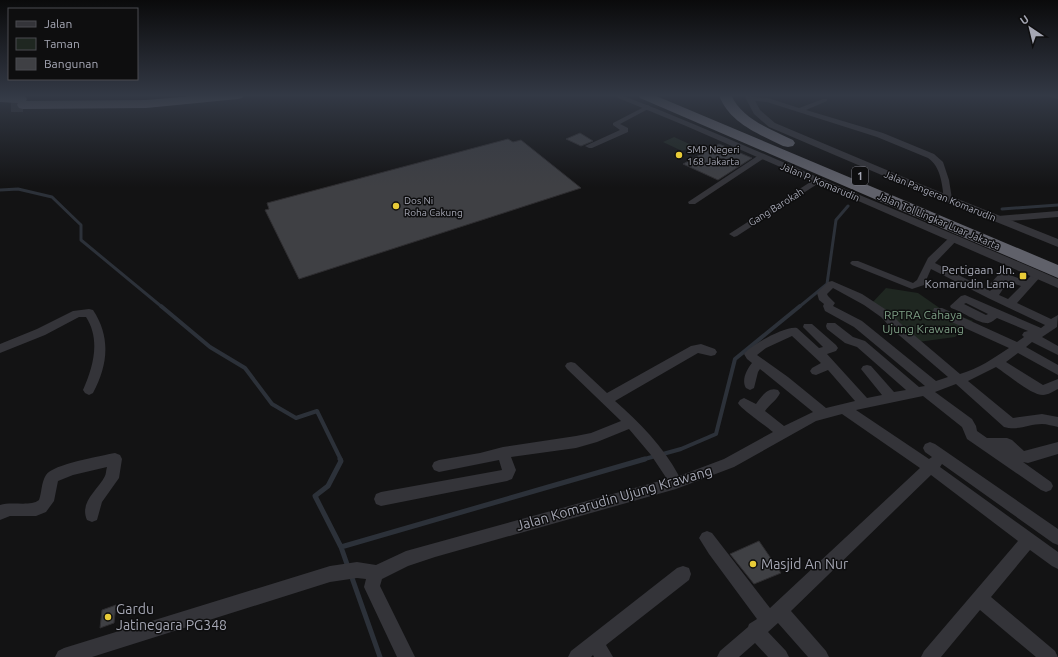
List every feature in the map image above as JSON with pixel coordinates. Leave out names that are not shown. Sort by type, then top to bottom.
[{"type":"highway","points":[[712,126],[750,140]]},
{"type":"highway","name":"Jalan Tol Lingkar Luar Jakarta","points":[[716,126],[1058,272]]},
{"type":"highway","name":"Jalan Tol Lingkar Luar Jakarta","points":[[736,126],[1058,259]]},
{"type":"highway","points":[[756,126],[791,145],[849,172]]},
{"type":"street","points":[[589,146],[625,130],[618,126]]},
{"type":"street","name":"Jalan P. Komarudin","points":[[691,126],[1058,284]]},
{"type":"street","name":"Jalan Pangeran Komarudin","points":[[774,126],[950,200],[1058,243]]},
{"type":"street","points":[[850,126],[880,135],[936,159],[950,200]]},
{"type":"street","points":[[692,202],[762,157]]},
{"type":"street","name":"Gang Barokah","points":[[734,234],[818,181]]},
{"type":"street","points":[[996,218],[1058,214]]},
{"type":"street","points":[[855,263],[912,286],[916,285],[922,281],[931,260],[954,238]]},
{"type":"street","points":[[930,264],[989,295],[1056,322]]},
{"type":"street","points":[[1010,304],[1037,275]]},
{"type":"street","points":[[989,295],[1000,286],[995,284],[1003,276],[1027,285]]},
{"type":"street","points":[[925,390],[902,359],[858,324],[830,308],[828,306],[830,303],[824,298],[822,293],[832,284],[850,292],[893,322],[1009,423],[1014,424],[1042,419],[1058,422]]},
{"type":"street","points":[[959,303],[994,315],[1037,335],[1058,351]]},
{"type":"street","points":[[938,312],[1018,347],[1058,371]]},
{"type":"street","points":[[0,349],[41,332],[77,314],[89,313],[97,328],[100,352],[96,376],[89,390]]},
{"type":"street","name":"Jalan Komarudin Ujung Krawang","points":[[376,573],[406,559],[435,550],[676,483],[729,463],[782,432],[824,414],[844,410],[864,403],[925,390],[981,371],[997,362],[1056,322]]},
{"type":"street","points":[[831,326],[849,340],[862,344],[925,390],[967,423],[970,426],[972,435],[1046,486]]},
{"type":"street","points":[[808,327],[832,348],[818,353]]},
{"type":"street","points":[[824,414],[784,381],[778,374],[759,362],[750,354],[762,345],[793,331],[830,364],[864,403]]},
{"type":"street","points":[[606,400],[695,349],[700,348],[711,352]]},
{"type":"street","points":[[750,385],[752,371],[759,362]]},
{"type":"street","points":[[997,362],[1042,390],[1058,384]]},
{"type":"street","points":[[816,371],[830,364]]},
{"type":"street","points":[[571,366],[643,436],[670,468],[676,483]]},
{"type":"street","points":[[867,369],[891,398]]},
{"type":"street","points":[[758,412],[774,393]]},
{"type":"street","points":[[744,403],[758,412],[782,432]]},
{"type":"street","points":[[844,410],[930,468],[1058,561]]},
{"type":"street","points":[[439,466],[480,459],[503,453],[576,442],[592,438],[631,423]]},
{"type":"street","points":[[986,444],[1006,444],[1018,455],[1024,457],[1058,448]]},
{"type":"street","points":[[930,448],[1058,538]]},
{"type":"street","points":[[381,499],[507,475],[509,470],[503,453]]},
{"type":"street","points":[[726,657],[773,615],[942,456]]},
{"type":"street","points":[[0,513],[8,509],[34,510],[41,507],[46,503],[49,485],[53,477],[61,472],[115,459],[112,478],[95,500],[92,514]]},
{"type":"street","points":[[708,538],[714,549],[773,615],[820,657]]},
{"type":"street","points":[[930,657],[1029,540]]},
{"type":"street","points":[[64,657],[330,574],[357,570],[376,573],[372,582],[372,587],[406,657]]},
{"type":"street","points":[[577,657],[600,650],[683,574]]},
{"type":"street","points":[[980,599],[1049,657]]},
{"type":"street","points":[[755,630],[780,657]]},
{"type":"green space","points":[[674,137],[694,146],[682,151],[663,142]]},
{"type":"green space","name":"RPTRA Cahaya Ujung Krawang","points":[[886,288],[918,293],[941,309],[973,321],[955,337],[918,342],[872,303]]},
{"type":"building","points":[[580,133],[593,141],[581,146],[566,139]]},
{"type":"building","name":"Dos Ni Roha Cakung","points":[[508,139],[513,142],[521,140],[581,188],[299,279],[265,210],[269,209],[267,203]]},
{"type":"building","points":[[719,144],[752,158],[718,180],[683,164]]},
{"type":"building","name":"Masjid An Nur","points":[[759,541],[781,573],[754,584],[730,554]]},
{"type":"building","name":"Gardu Jatinegara PG348","points":[[116,605],[114,623],[100,628],[102,610]]},
{"type":"waterway","points":[[0,190],[18,189],[52,197],[81,225],[81,240],[162,307]]},
{"type":"waterway","points":[[1002,209],[1058,205]]},
{"type":"waterway","points":[[799,307],[827,284],[836,220],[848,206]]},
{"type":"waterway","points":[[161,306],[210,347],[245,368],[272,404],[296,418],[317,411],[341,460]]},
{"type":"waterway","points":[[641,460],[681,449],[716,434],[735,359],[800,306]]},
{"type":"waterway","points":[[340,459],[341,461],[328,486],[315,496],[341,547]]},
{"type":"waterway","points":[[341,547],[645,459]]},
{"type":"waterway","points":[[341,547],[348,567]]},
{"type":"waterway","points":[[351,575],[380,657]]},
{"type":"place","name":"SMP Negeri 168 Jakarta","points":[[679,155]]},
{"type":"place","name":"Dos Ni Roha Cakung","points":[[396,206]]},
{"type":"place","name":"Pertigaan Jln. Komarudin Lama","points":[[1023,276]]},
{"type":"place","name":"Masjid An Nur","points":[[753,564]]},
{"type":"place","name":"Gardu Jatinegara PG348","points":[[108,617]]}]
